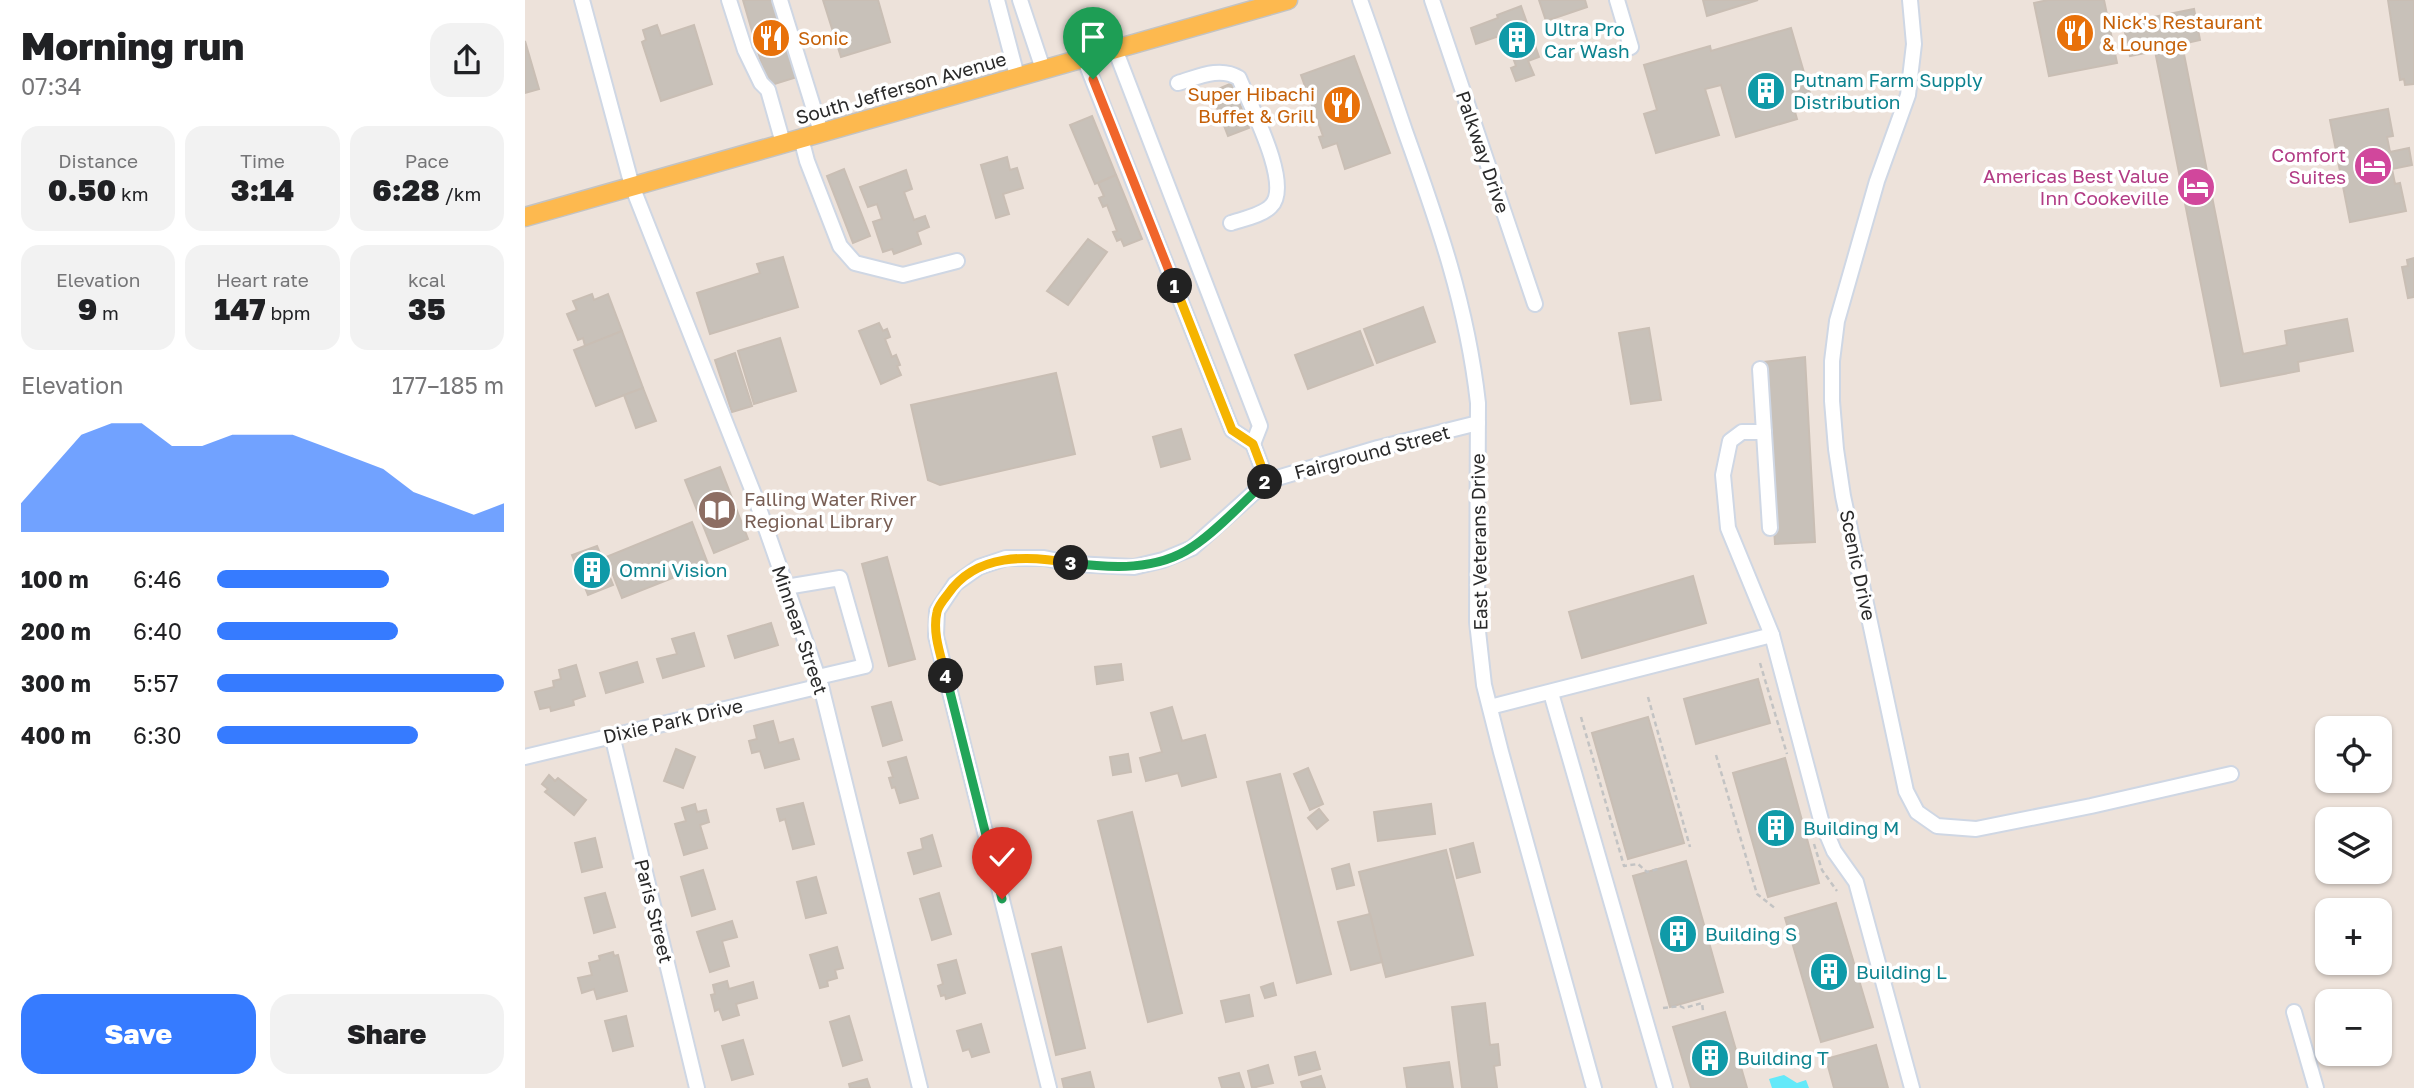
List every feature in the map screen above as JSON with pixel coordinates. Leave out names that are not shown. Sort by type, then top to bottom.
[{"type":"main road","name":"South Jefferson Avenue","points":[[525,217],[1288,0]]},
{"type":"street","name":"Minnear Street","points":[[582,0],[632,186],[748,479],[819,682],[920,1088]]},
{"type":"street","points":[[729,0],[745,50],[792,140],[807,161],[840,246],[855,263],[904,275],[957,261]]},
{"type":"street","points":[[781,0],[821,132]]},
{"type":"street","points":[[997,0],[1017,76]]},
{"type":"street","points":[[1020,0],[1043,68]]},
{"type":"street","name":"East Veterans Drive","points":[[1360,0],[1451,263],[1461,301],[1474,368],[1478,423],[1477,622],[1484,685],[1594,1088]]},
{"type":"street","name":"Palkway Drive","points":[[1432,0],[1535,304]]},
{"type":"street","points":[[1617,0],[1631,47]]},
{"type":"street","name":"Scenic Drive","points":[[1910,0],[1915,44],[1908,95],[1877,181],[1854,257],[1837,321],[1832,361],[1836,449],[1843,496],[1906,790],[1917,812],[1937,825],[1976,829],[2231,775]]},
{"type":"street","name":"Fairground Street","points":[[1115,49],[1260,426],[1253,444]]},
{"type":"street","name":"Fairground Street","points":[[1084,58],[1232,430],[1253,444],[1267,481]]},
{"type":"street","points":[[1178,83],[1218,72],[1231,73],[1239,78],[1272,158],[1278,183],[1277,196],[1271,207],[1231,223]]},
{"type":"street","points":[[1760,369],[1770,528]]},
{"type":"street","name":"Fairground Street","points":[[1049,1088],[936,636],[937,611],[955,584],[979,567],[1006,558],[1044,558],[1074,564],[1133,567],[1163,560],[1192,548],[1267,481],[1378,448],[1478,423]]},
{"type":"street","points":[[1764,432],[1742,432],[1730,441],[1723,475],[1728,528],[1772,635],[1821,820],[1834,850],[1856,882],[1912,1088]]},
{"type":"street","name":"Dixie Park Drive","points":[[525,757],[819,682],[865,666],[840,578],[786,587]]},
{"type":"street","points":[[1490,707],[1772,635]]},
{"type":"street","points":[[1551,693],[1665,1088]]},
{"type":"street","name":"Paris Street","points":[[612,735],[697,1088]]},
{"type":"street","points":[[2294,1012],[2316,1088]]},
{"type":"path","points":[[1647,697],[1690,847]]},
{"type":"path","points":[[1581,717],[1624,866],[1638,864],[1647,872],[1658,869]]},
{"type":"path","points":[[1716,755],[1757,894],[1776,909]]},
{"type":"path","points":[[1663,1008],[1684,1008],[1702,1003],[1703,1011]]},
{"type":"water","points":[[1784,1075],[1797,1083],[1806,1080],[1809,1088],[1772,1088],[1769,1079]]},
{"type":"building","name":"Sonic","points":[[743,0],[777,0],[800,76],[768,86]]},
{"type":"building","points":[[823,0],[878,0],[890,42],[841,57]]},
{"type":"building","points":[[1539,0],[1585,0],[1587,7],[1546,21]]},
{"type":"building","points":[[1703,0],[1758,0],[1707,16]]},
{"type":"building","name":"Nick's Restaurant & Lounge","points":[[2048,0],[2104,0],[2117,63],[2049,76],[2034,3]]},
{"type":"building","points":[[2388,0],[2414,0],[2414,84],[2405,85],[2404,79],[2400,80]]},
{"type":"building","name":"Ultra Pro Car Wash","points":[[1521,6],[1539,57],[1528,61],[1534,75],[1516,81],[1511,68],[1516,66],[1509,47],[1503,49],[1499,36],[1476,44],[1471,28]]},
{"type":"building","name":"Americas Best Value Inn Cookeville","points":[[2194,9],[2200,40],[2182,44],[2243,354],[2287,345],[2285,331],[2347,319],[2353,351],[2298,362],[2299,371],[2221,386],[2155,51],[2130,56],[2123,23]]},
{"type":"building","points":[[657,25],[661,36],[694,25],[712,84],[661,101],[642,42],[646,40],[643,30]]},
{"type":"building","name":"Putnam Farm Supply Distribution","points":[[1791,28],[1810,93],[1799,96],[1803,110],[1795,112],[1797,119],[1736,137],[1721,85],[1705,89],[1719,135],[1656,153],[1644,114],[1657,110],[1644,65],[1710,46],[1711,51]]},
{"type":"building","points":[[525,41],[539,89],[525,93]]},
{"type":"building","name":"Super Hibachi Buffet & Grill","points":[[1354,56],[1390,153],[1345,169],[1337,143],[1323,148],[1319,137],[1323,136],[1301,75]]},
{"type":"building","points":[[1232,83],[1249,128],[1228,136],[1211,92]]},
{"type":"building","name":"Comfort Suites","points":[[2388,109],[2393,136],[2387,137],[2390,152],[2409,148],[2412,165],[2392,169],[2395,184],[2400,183],[2406,211],[2350,222],[2330,120]]},
{"type":"building","points":[[1092,116],[1116,175],[1095,184],[1070,125]]},
{"type":"building","points":[[1007,157],[1010,170],[1017,168],[1023,188],[1003,194],[1009,214],[996,218],[981,165]]},
{"type":"building","points":[[844,169],[870,236],[853,243],[827,176]]},
{"type":"building","points":[[906,170],[912,189],[904,192],[914,220],[925,216],[929,227],[917,232],[921,244],[894,254],[892,249],[883,252],[873,222],[882,219],[877,204],[868,207],[860,187]]},
{"type":"building","points":[[1116,175],[1142,239],[1124,246],[1121,239],[1117,241],[1113,232],[1117,231],[1107,205],[1103,207],[1099,198],[1104,196],[1098,183]]},
{"type":"building","points":[[1088,239],[1107,252],[1068,305],[1047,291]]},
{"type":"building","points":[[783,257],[798,307],[710,334],[697,293],[760,273],[757,264]]},
{"type":"building","points":[[2414,258],[2414,297],[2408,298],[2402,267],[2408,266],[2407,260]]},
{"type":"building","points":[[592,294],[594,300],[608,294],[622,331],[585,346],[583,338],[578,340],[567,314],[577,310],[573,301]]},
{"type":"building","points":[[1423,307],[1435,342],[1377,363],[1364,329]]},
{"type":"building","points":[[879,323],[883,331],[887,329],[890,337],[885,339],[892,357],[896,355],[901,375],[881,384],[859,331]]},
{"type":"building","points":[[1649,328],[1661,400],[1631,404],[1619,333]]},
{"type":"building","points":[[622,331],[643,388],[596,406],[574,350]]},
{"type":"building","points":[[1360,331],[1373,365],[1308,389],[1295,355]]},
{"type":"building","points":[[780,338],[796,391],[754,404],[738,351]]},
{"type":"building","points":[[735,353],[752,406],[732,412],[715,360]]},
{"type":"building","points":[[1805,357],[1815,542],[1775,544],[1764,362]]},
{"type":"building","points":[[1056,373],[1075,454],[940,485],[928,480],[911,405]]},
{"type":"building","points":[[643,388],[656,421],[636,428],[624,395]]},
{"type":"building","points":[[1181,429],[1190,459],[1161,467],[1153,437]]},
{"type":"building","name":"Falling Water River Regional Library","points":[[720,467],[748,539],[714,553],[685,480]]},
{"type":"building","points":[[692,522],[708,564],[622,598],[606,557]]},
{"type":"building","name":"Omni Vision","points":[[597,546],[613,585],[588,595],[572,555]]},
{"type":"building","points":[[887,557],[915,659],[889,666],[862,564]]},
{"type":"building","points":[[1693,576],[1706,623],[1582,658],[1569,612]]},
{"type":"building","points":[[771,623],[778,645],[735,658],[728,636]]},
{"type":"building","points":[[694,633],[704,666],[663,678],[657,659],[677,654],[672,639]]},
{"type":"building","points":[[637,662],[643,682],[606,693],[600,673]]},
{"type":"building","points":[[1121,664],[1123,680],[1097,684],[1095,667]]},
{"type":"building","points":[[576,665],[585,696],[573,700],[574,705],[551,711],[550,707],[540,709],[535,692],[554,687],[553,681],[561,679],[559,670]]},
{"type":"building","points":[[1758,679],[1770,723],[1696,744],[1684,699]]},
{"type":"building","points":[[891,702],[902,740],[883,746],[872,707]]},
{"type":"building","points":[[1172,707],[1182,741],[1205,735],[1216,777],[1182,786],[1178,773],[1146,781],[1140,758],[1162,752],[1151,713]]},
{"type":"building","points":[[1648,717],[1684,843],[1628,859],[1592,733]]},
{"type":"building","points":[[773,721],[779,743],[793,739],[799,759],[765,768],[760,751],[752,753],[749,741],[757,739],[754,726]]},
{"type":"building","points":[[676,749],[695,757],[683,788],[664,781]]},
{"type":"building","points":[[1128,754],[1131,772],[1113,775],[1110,757]]},
{"type":"building","points":[[906,757],[918,798],[900,803],[889,778],[893,777],[888,762]]},
{"type":"building","name":"Building M","points":[[1785,758],[1819,883],[1768,897],[1733,773]]},
{"type":"building","points":[[1308,768],[1323,804],[1310,810],[1294,774]]},
{"type":"building","points":[[1280,774],[1331,974],[1297,983],[1247,782]]},
{"type":"building","points":[[549,775],[555,781],[558,778],[586,800],[574,815],[545,792],[548,789],[542,784]]},
{"type":"building","points":[[803,803],[814,844],[793,849],[785,819],[780,821],[777,809]]},
{"type":"building","points":[[695,804],[697,812],[706,810],[709,822],[700,825],[707,848],[684,855],[675,824],[686,821],[682,808]]},
{"type":"building","points":[[1431,804],[1435,834],[1378,841],[1374,812]]},
{"type":"building","points":[[1319,809],[1328,820],[1317,829],[1308,818]]},
{"type":"building","points":[[1132,812],[1182,1013],[1148,1022],[1098,821]]},
{"type":"building","points":[[932,835],[941,866],[914,874],[908,853],[923,849],[921,839]]},
{"type":"building","points":[[595,838],[602,867],[582,872],[575,843]]},
{"type":"building","points":[[1473,843],[1480,872],[1457,878],[1450,849]]},
{"type":"building","points":[[1446,850],[1473,955],[1386,977],[1359,872]]},
{"type":"building","name":"Building S","points":[[1686,861],[1723,992],[1670,1007],[1633,876]]},
{"type":"building","points":[[1349,864],[1354,885],[1337,889],[1332,869]]},
{"type":"building","points":[[703,870],[715,909],[692,916],[681,877]]},
{"type":"building","points":[[816,877],[826,913],[806,918],[797,882]]},
{"type":"building","points":[[605,893],[615,927],[594,933],[585,898]]},
{"type":"building","points":[[939,893],[951,934],[932,940],[920,899]]},
{"type":"building","name":"Building L","points":[[1836,903],[1873,1027],[1821,1042],[1785,918]]},
{"type":"building","points":[[1370,914],[1382,962],[1351,970],[1338,922]]},
{"type":"building","points":[[732,921],[737,937],[722,941],[729,966],[710,972],[697,932]]},
{"type":"building","points":[[837,947],[843,968],[835,970],[837,978],[827,981],[828,986],[820,988],[810,955]]},
{"type":"building","points":[[1061,947],[1085,1048],[1056,1055],[1032,954]]},
{"type":"building","points":[[613,952],[614,956],[618,955],[627,991],[597,999],[594,989],[582,993],[578,978],[592,975],[589,963],[600,960],[599,956]]},
{"type":"building","points":[[956,960],[965,993],[946,999],[945,995],[941,996],[938,986],[943,984],[938,965]]},
{"type":"building","points":[[727,981],[729,989],[753,982],[757,998],[736,1004],[739,1015],[723,1020],[719,1009],[715,1011],[711,995],[715,994],[713,985]]},
{"type":"building","points":[[1273,983],[1276,995],[1265,998],[1261,987]]},
{"type":"building","points":[[1249,995],[1253,1016],[1226,1022],[1221,1001]]},
{"type":"building","points":[[1485,1003],[1490,1045],[1498,1044],[1500,1065],[1494,1066],[1497,1088],[1462,1088],[1452,1007]]},
{"type":"building","name":"Building T","points":[[1725,1012],[1747,1088],[1691,1088],[1673,1027]]},
{"type":"building","points":[[626,1016],[633,1046],[613,1051],[605,1021]]},
{"type":"building","points":[[849,1016],[862,1060],[843,1066],[830,1022]]},
{"type":"building","points":[[981,1024],[989,1052],[972,1057],[969,1049],[963,1051],[957,1031]]},
{"type":"building","points":[[743,1040],[753,1074],[732,1080],[722,1046]]},
{"type":"building","points":[[1876,1045],[1888,1088],[1834,1088],[1826,1059]]},
{"type":"building","points":[[1315,1052],[1320,1069],[1299,1075],[1295,1057]]},
{"type":"building","points":[[1449,1062],[1453,1088],[1407,1088],[1404,1068]]},
{"type":"building","points":[[1268,1065],[1273,1083],[1252,1088],[1248,1071]]},
{"type":"building","points":[[1090,1072],[1094,1088],[1064,1088],[1062,1079]]},
{"type":"building","points":[[1239,1073],[1244,1088],[1222,1088],[1219,1078]]},
{"type":"building","points":[[1321,1076],[1325,1088],[1303,1088],[1301,1082]]},
{"type":"building","points":[[867,1079],[870,1088],[850,1088],[849,1084]]},
{"type":"place","name":"Nick's Restaurant & Lounge","points":[[2075,33]]},
{"type":"place","name":"Sonic","points":[[771,38]]},
{"type":"place","name":"Ultra Pro Car Wash","points":[[1517,40]]},
{"type":"place","name":"Putnam Farm Supply Distribution","points":[[1766,91]]},
{"type":"place","name":"Super Hibachi Buffet & Grill","points":[[1342,105]]},
{"type":"place","name":"Comfort Suites","points":[[2373,166]]},
{"type":"place","name":"Americas Best Value Inn Cookeville","points":[[2196,187]]},
{"type":"place","name":"Falling Water River Regional Library","points":[[717,510]]},
{"type":"place","name":"Omni Vision","points":[[592,570]]},
{"type":"place","name":"Building M","points":[[1776,828]]},
{"type":"place","name":"Building S","points":[[1678,934]]},
{"type":"place","name":"Building L","points":[[1829,972]]},
{"type":"place","name":"Building T","points":[[1710,1058]]},
{"type":"route","points":[[1002,899],[936,636],[937,611],[955,584],[979,567],[1006,558],[1044,558],[1074,564],[1133,567],[1163,560],[1192,548],[1267,481],[1253,444],[1232,430],[1093,79]]}]
